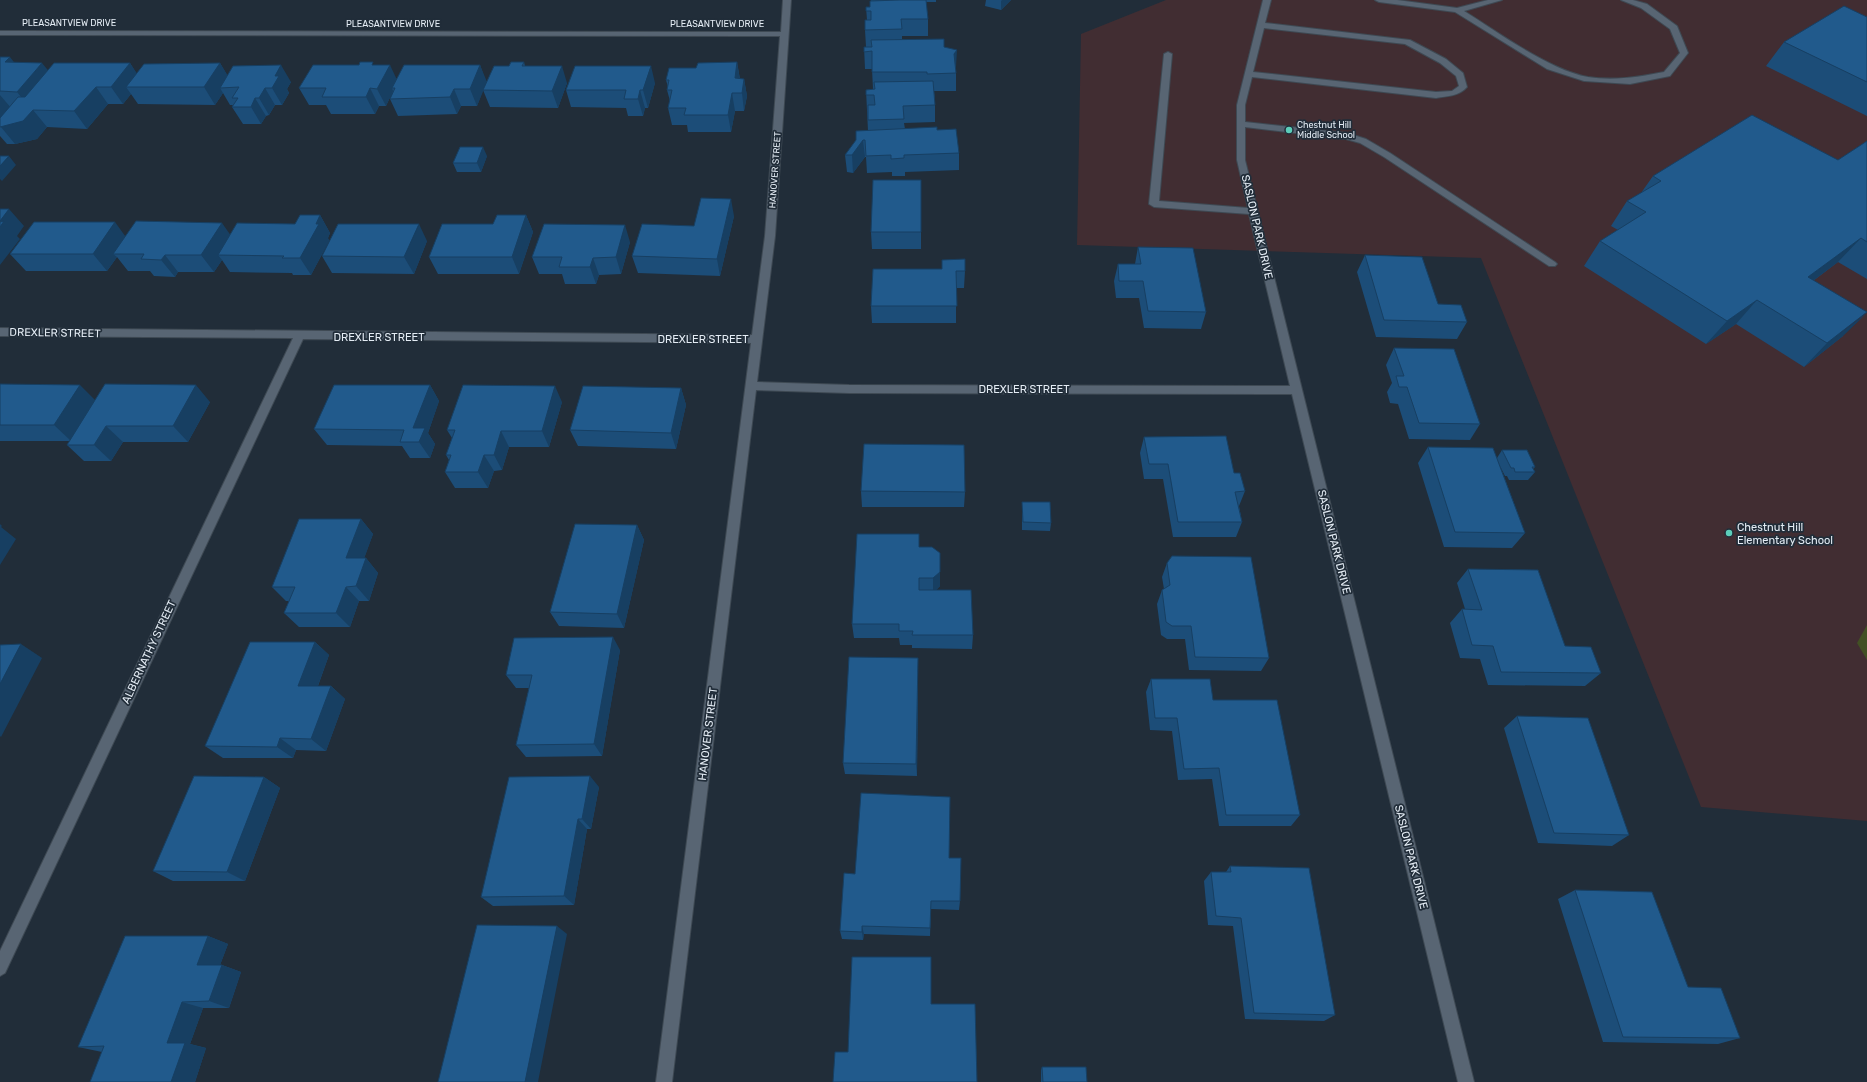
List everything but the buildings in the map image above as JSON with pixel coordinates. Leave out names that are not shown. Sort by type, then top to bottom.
[{"type":"street","name":"HANOVER STREET","points":[[664,1082],[753,386],[770,236],[787,0]]},
{"type":"street","name":"SASLON PARK DRIVE","points":[[1267,0],[1241,105],[1241,160],[1466,1082]]},
{"type":"street","points":[[1379,0],[1458,10],[1498,0]]},
{"type":"street","points":[[1458,10],[1550,67],[1587,79],[1630,81],[1667,74],[1684,53],[1674,28],[1644,6],[1625,0]]},
{"type":"street","points":[[1249,74],[1436,95],[1454,93],[1463,87],[1460,76],[1443,61],[1407,42],[1261,25]]},
{"type":"street","name":"PLEASANTVIEW DRIVE","points":[[0,33],[785,34]]},
{"type":"street","points":[[1168,54],[1154,204],[1253,211]]},
{"type":"street","points":[[1242,124],[1347,136],[1363,141],[1387,155],[1552,264]]},
{"type":"street","name":"DREXLER STREET","points":[[0,332],[299,336],[758,339]]},
{"type":"street","name":"ALBERNATHY STREET","points":[[0,968],[299,336]]},
{"type":"street","name":"DREXLER STREET","points":[[753,386],[849,389],[1296,390]]},
{"type":"shaded area","name":"Chestnut Hill Elementary School","points":[[1166,0],[1867,0],[1867,821],[1701,807],[1481,258],[1077,245],[1081,34]]},
{"type":"green space","points":[[1867,625],[1867,660],[1857,643]]},
{"type":"place","name":"Chestnut Hill Middle School","points":[[1289,130]]},
{"type":"place","name":"Chestnut Hill Elementary School","points":[[1729,533]]}]
